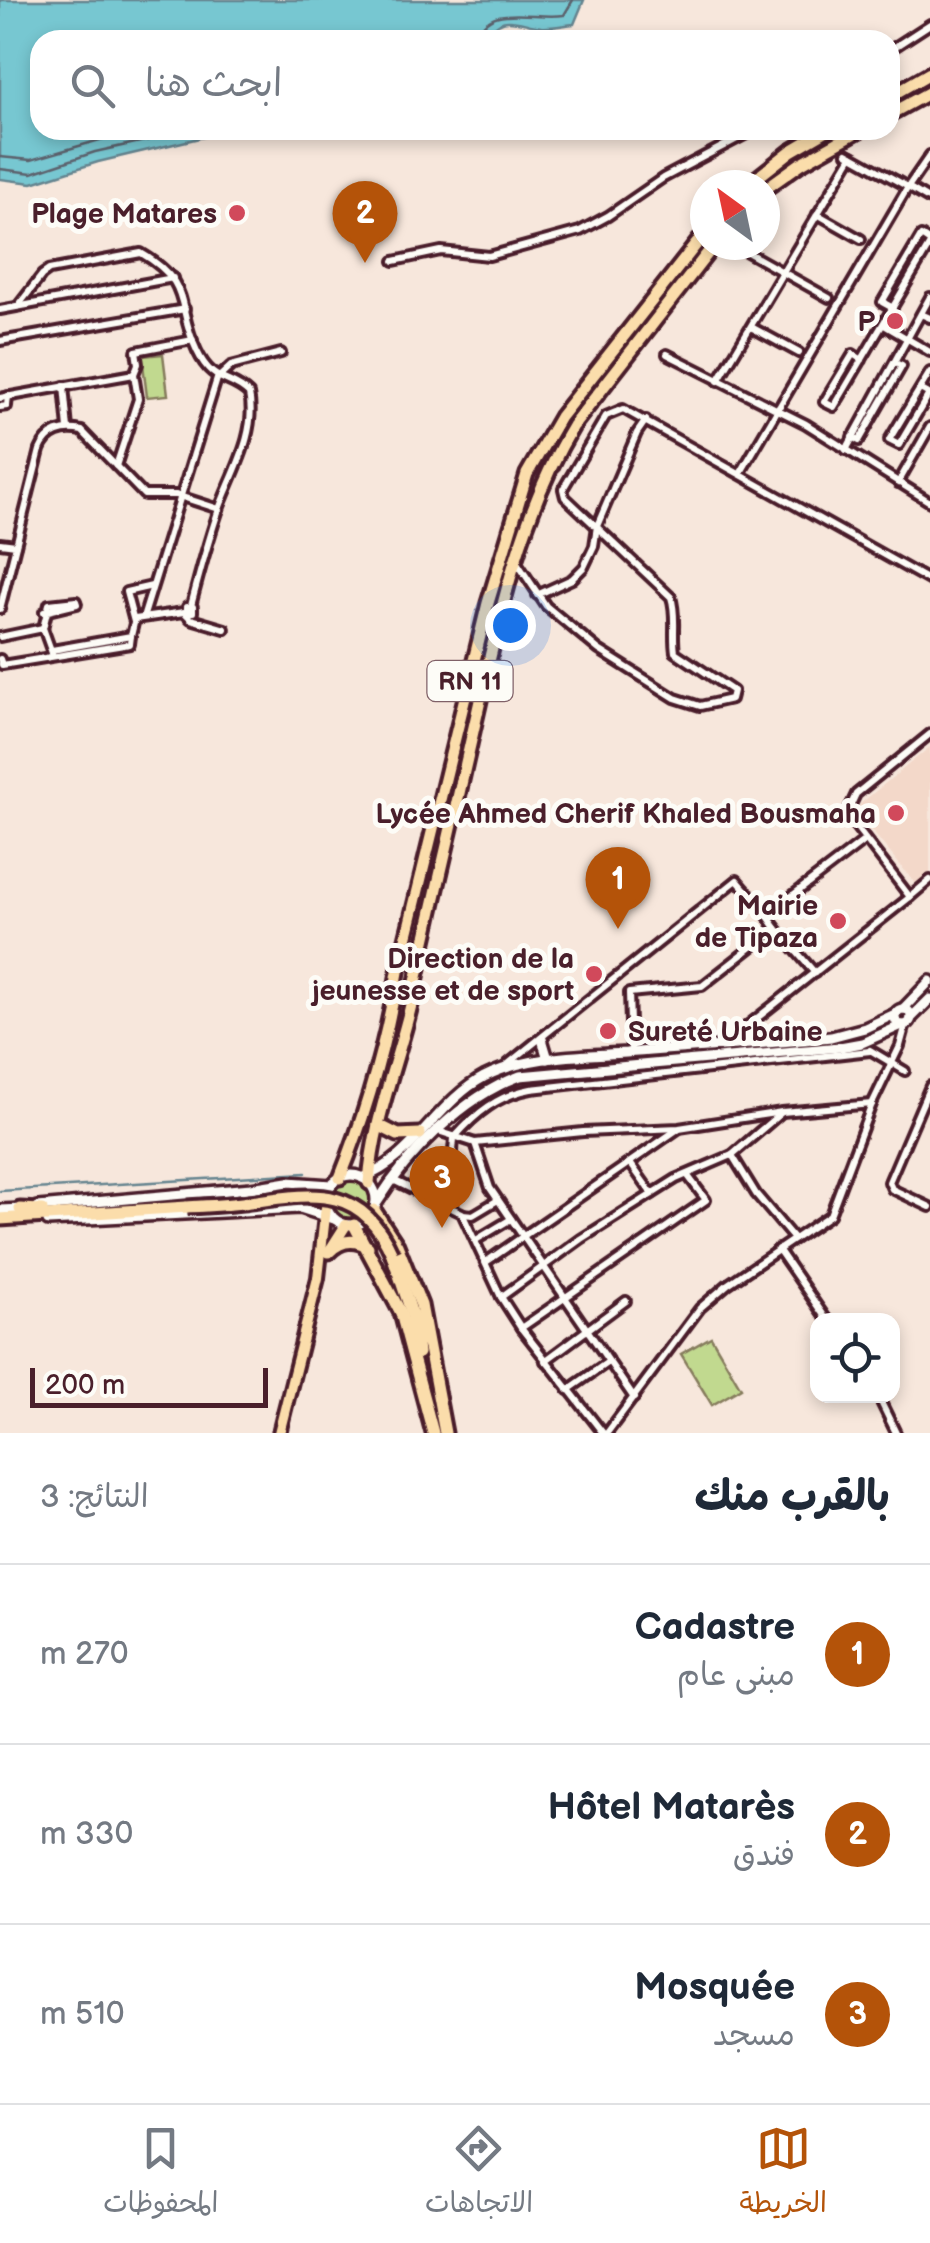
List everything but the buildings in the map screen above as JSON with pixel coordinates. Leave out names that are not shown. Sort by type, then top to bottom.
[{"type":"highway","points":[[900,90],[930,73]]},
{"type":"highway","points":[[900,108],[930,92]]},
{"type":"highway","points":[[766,170],[809,140]]},
{"type":"highway","points":[[780,178],[842,140]]},
{"type":"highway","name":"RN 11","points":[[335,1182],[384,1047],[398,972],[488,603],[523,485],[560,417],[690,252]]},
{"type":"highway","name":"RN 11","points":[[367,1178],[492,648],[516,560],[547,474],[573,426],[702,260]]},
{"type":"highway","points":[[378,1125],[398,1135],[420,1134]]},
{"type":"highway","points":[[0,1222],[317,1195],[364,1213],[384,1236],[432,1368]]},
{"type":"highway","points":[[375,1207],[397,1245],[421,1305],[445,1433]]},
{"type":"highway","points":[[20,1209],[96,1212]]},
{"type":"highway","points":[[350,1225],[368,1247],[401,1313],[434,1433]]},
{"type":"highway","points":[[329,1252],[344,1242],[368,1247]]},
{"type":"highway","points":[[413,1317],[419,1376]]},
{"type":"main road","points":[[906,1022],[896,1020],[900,1011],[930,981]]},
{"type":"main road","points":[[0,1222],[300,1208],[329,1214],[350,1225],[364,1222],[393,1180],[438,1131],[480,1094],[504,1082],[532,1074],[862,1043],[906,1022],[930,999]]},
{"type":"main road","points":[[0,1210],[304,1181],[335,1182],[348,1175],[367,1178],[388,1164],[459,1094],[500,1070],[548,1058],[761,1043],[850,1032],[900,1011]]},
{"type":"main road","points":[[749,1026],[761,1043]]},
{"type":"main road","points":[[542,1040],[548,1058]]},
{"type":"main road","name":"RN 11","points":[[367,1178],[375,1193],[375,1207]]},
{"type":"main road","name":"RN 11","points":[[279,1433],[318,1278],[329,1214],[326,1198],[335,1182]]},
{"type":"main road","points":[[329,1252],[350,1225]]},
{"type":"main road","name":"RN 11","points":[[318,1278],[329,1252]]},
{"type":"street","points":[[900,44],[930,24]]},
{"type":"street","points":[[394,261],[441,252],[489,256],[580,231],[663,178],[735,140]]},
{"type":"street","points":[[718,382],[850,154],[930,200]]},
{"type":"street","points":[[740,474],[930,155]]},
{"type":"street","points":[[817,214],[861,239]]},
{"type":"street","points":[[862,360],[853,354],[824,402],[834,407],[883,325],[930,243]]},
{"type":"street","points":[[18,306],[49,270],[132,253],[145,254],[174,277],[198,354],[218,379],[247,392],[251,407],[244,444],[218,509],[189,609],[191,619],[224,630]]},
{"type":"street","points":[[762,260],[829,298]]},
{"type":"street","points":[[0,310],[174,277]]},
{"type":"street","points":[[846,450],[930,298]]},
{"type":"street","points":[[0,341],[185,308]]},
{"type":"street","points":[[922,314],[930,318]]},
{"type":"street","points":[[883,325],[930,352]]},
{"type":"street","points":[[751,327],[799,353]]},
{"type":"street","points":[[116,468],[138,399],[136,351],[194,340]]},
{"type":"street","points":[[144,616],[218,379],[231,366],[281,353]]},
{"type":"street","points":[[666,354],[779,410],[930,502]]},
{"type":"street","points":[[920,389],[929,394],[898,445],[889,440],[930,372]]},
{"type":"street","points":[[0,407],[7,406],[4,397],[134,374]]},
{"type":"street","points":[[64,386],[68,429]]},
{"type":"street","points":[[516,560],[546,606],[599,650],[675,698],[700,706],[730,699],[733,691],[675,652],[672,630],[676,613],[671,598],[570,505],[563,489],[606,416],[623,408],[930,580]]},
{"type":"street","points":[[537,594],[572,579],[584,567],[594,546],[597,526],[646,420]]},
{"type":"street","points":[[898,483],[930,427]]},
{"type":"street","points":[[0,609],[44,439],[68,429],[83,432],[144,495],[179,496],[218,509]]},
{"type":"street","points":[[0,543],[16,545]]},
{"type":"street","points":[[0,659],[2,664],[52,652],[130,644],[134,622],[126,592],[152,586]]},
{"type":"street","points":[[134,622],[144,616],[189,609]]},
{"type":"street","points":[[44,612],[43,628],[52,652]]},
{"type":"street","points":[[0,637],[43,628]]},
{"type":"street","points":[[910,897],[850,818],[851,802],[930,734]]},
{"type":"street","points":[[766,915],[866,840]]},
{"type":"street","points":[[500,1070],[737,880],[815,974]]},
{"type":"street","points":[[723,1046],[930,880]]},
{"type":"street","points":[[629,993],[702,986],[776,928]]},
{"type":"street","points":[[618,978],[629,993],[631,1052]]},
{"type":"street","points":[[393,1180],[449,1204],[462,1214],[501,1297],[521,1328],[605,1433],[700,1308],[830,1215],[906,1022]]},
{"type":"street","points":[[862,1043],[905,1071]]},
{"type":"street","points":[[449,1204],[454,1138],[485,1108],[520,1091],[870,1051]]},
{"type":"street","points":[[930,1086],[889,1182],[892,1189],[930,1207]]},
{"type":"street","points":[[438,1131],[475,1143],[582,1132],[679,1128],[782,1112],[872,1104]]},
{"type":"street","points":[[501,1297],[676,1178],[732,1155],[782,1112]]},
{"type":"street","points":[[486,1262],[679,1128]]},
{"type":"street","points":[[475,1143],[490,1188],[634,1398]]},
{"type":"street","points":[[732,1155],[756,1194],[794,1239]]},
{"type":"street","points":[[630,1164],[652,1194]]},
{"type":"street","points":[[521,1328],[706,1200],[688,1176]]},
{"type":"street","points":[[462,1214],[473,1214],[498,1200]]},
{"type":"street","points":[[476,1240],[511,1219]]},
{"type":"street","points":[[778,1249],[822,1313]]},
{"type":"street","points":[[545,1361],[626,1301]]},
{"type":"street","points":[[568,1390],[608,1362]]},
{"type":"street","points":[[881,1403],[896,1433]]},
{"type":"shaded area","name":"Lycée Ahmed Cherif Khaled Bousmaha","points":[[930,747],[930,875],[915,883],[862,819],[865,816],[859,810],[860,804]]},
{"type":"green space","points":[[163,354],[168,395],[147,397],[142,356]]},
{"type":"green space","points":[[351,1181],[365,1187],[371,1201],[365,1215],[351,1221],[337,1215],[331,1201],[337,1187]]},
{"type":"green space","points":[[711,1337],[741,1388],[712,1405],[681,1354]]},
{"type":"water","points":[[0,0],[584,0],[574,24],[545,27],[509,21],[492,30],[30,30],[30,140],[191,140],[98,162],[32,183],[0,179]]},
{"type":"waterway","points":[[0,1191],[306,1173]]},
{"type":"place","name":"Plage Matares","points":[[237,213]]},
{"type":"place","name":"Hôtel Matarès","points":[[365,263]]},
{"type":"place","name":"P","points":[[895,321]]},
{"type":"place","name":"Lycée Ahmed Cherif Khaled Bousmaha","points":[[896,813]]},
{"type":"place","name":"Mairie de Tipaza","points":[[838,921]]},
{"type":"place","name":"Cadastre","points":[[618,929]]},
{"type":"place","name":"Direction de la jeunesse et de sport","points":[[594,974]]},
{"type":"place","name":"Sureté Urbaine","points":[[608,1031]]},
{"type":"place","name":"Mosquée","points":[[442,1228]]}]
